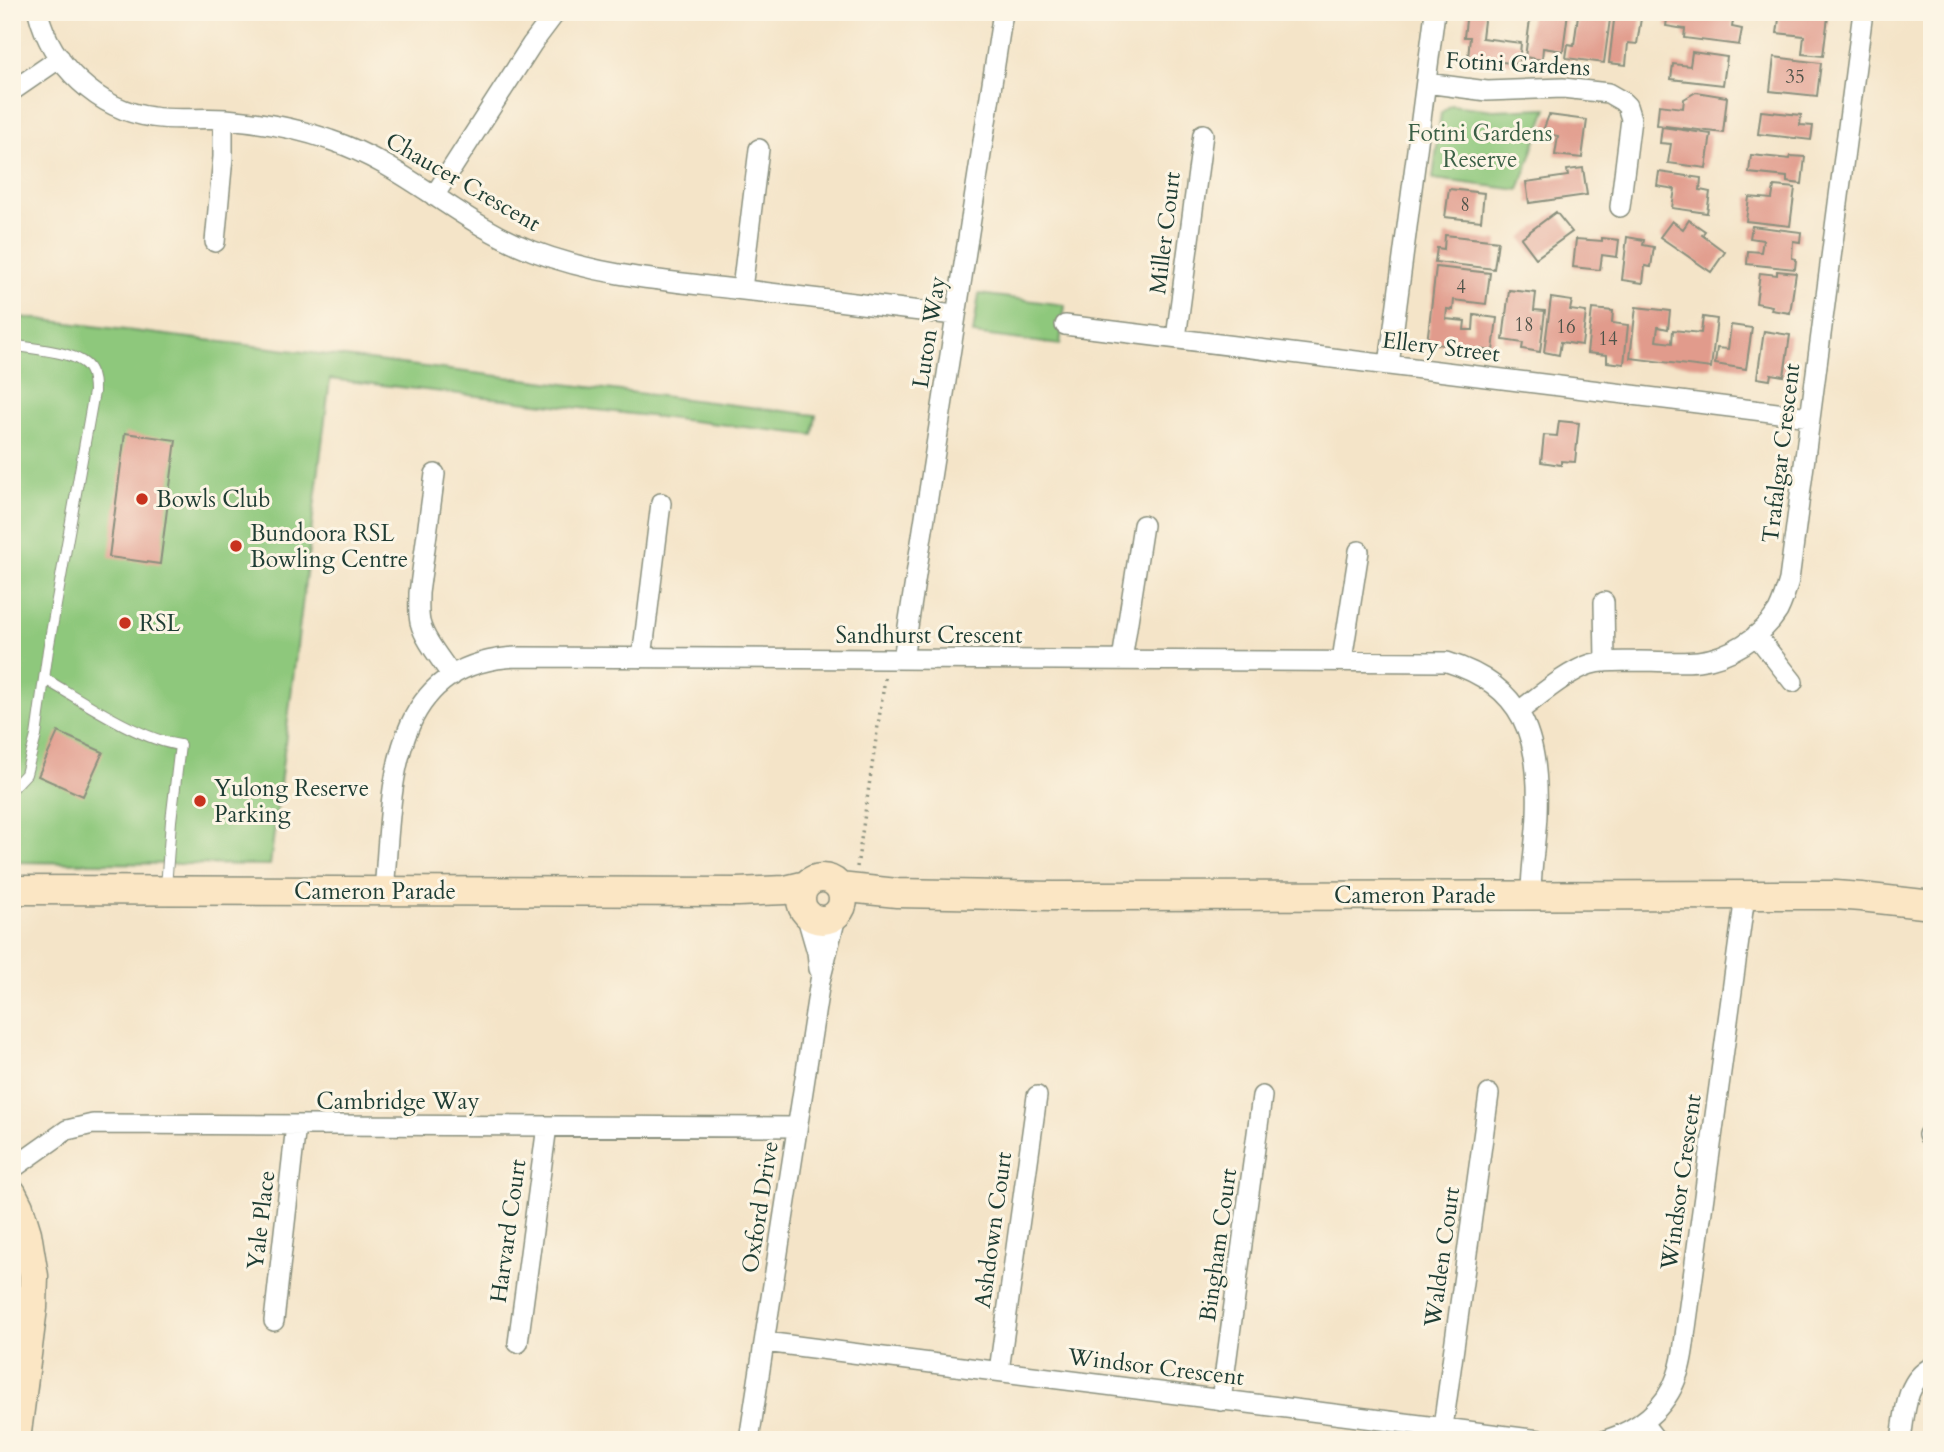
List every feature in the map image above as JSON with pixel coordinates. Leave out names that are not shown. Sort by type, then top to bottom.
[{"type":"street","name":"Chaucer Crescent","points":[[38,12],[47,37],[60,58],[78,80],[112,105],[149,117],[170,120],[223,118],[278,126],[330,140],[381,162],[502,238],[565,262],[620,275],[956,315]]},
{"type":"street","points":[[434,196],[532,44],[556,12]]},
{"type":"street","name":"Luton Way","points":[[903,659],[1003,12]]},
{"type":"street","points":[[1389,365],[1435,12]]},
{"type":"street","name":"Trafalgar Crescent","points":[[1519,711],[1588,665],[1605,662],[1712,659],[1756,635],[1777,611],[1789,580],[1863,12]]},
{"type":"street","points":[[12,91],[60,58]]},
{"type":"street","name":"Fotini Gardens","points":[[1426,83],[1487,90],[1563,88],[1615,96],[1627,106],[1632,119],[1620,207]]},
{"type":"street","points":[[215,242],[223,157],[223,118]]},
{"type":"street","name":"Miller Court","points":[[1176,338],[1203,134]]},
{"type":"street","points":[[741,289],[759,149]]},
{"type":"street","name":"Ellery Street","points":[[1065,325],[1810,417]]},
{"type":"street","points":[[435,474],[419,593],[420,621],[426,636],[452,676]]},
{"type":"street","points":[[642,658],[661,503]]},
{"type":"street","points":[[1122,660],[1143,525]]},
{"type":"street","points":[[1342,660],[1359,551]]},
{"type":"street","points":[[1604,602],[1605,662]]},
{"type":"street","points":[[1756,635],[1793,682]]},
{"type":"street","name":"Sandhurst Crescent","points":[[384,891],[397,763],[410,723],[429,694],[466,668],[499,658],[642,658],[1447,662],[1491,682],[1519,711],[1527,727],[1536,758],[1537,816],[1531,870],[1537,894]]},
{"type":"street","points":[[817,879],[829,880],[843,899],[826,920],[819,920],[805,902],[817,879]]},
{"type":"street","name":"Cameron Parade","points":[[12,890],[785,890],[805,902]]},
{"type":"street","name":"Cameron Parade","points":[[843,899],[897,893],[1053,896],[1537,894],[1848,896],[1932,905]]},
{"type":"street","name":"Windsor Crescent","points":[[1606,1440],[1621,1435],[1659,1408],[1677,1377],[1682,1357],[1745,896]]},
{"type":"street","name":"Oxford Drive","points":[[749,1440],[820,981],[843,899]]},
{"type":"street","name":"Oxford Drive","points":[[805,902],[817,952],[820,981]]},
{"type":"street","name":"Walden Court","points":[[1443,1427],[1489,1094]]},
{"type":"street","name":"Ashdown Court","points":[[999,1371],[1037,1096]]},
{"type":"street","name":"Bingham Court","points":[[1221,1401],[1262,1096]]},
{"type":"street","name":"Cambridge Way","points":[[12,1169],[67,1129],[93,1124],[797,1126]]},
{"type":"street","name":"Yale Place","points":[[274,1321],[296,1125]]},
{"type":"street","name":"Harvard Court","points":[[518,1343],[547,1126]]},
{"type":"street","points":[[12,1193],[27,1233],[34,1276],[33,1308],[16,1440]]},
{"type":"street","name":"Windsor Crescent","points":[[765,1342],[1540,1440]]},
{"type":"street","points":[[1901,1440],[1910,1389],[1920,1375],[1932,1367]]},
{"type":"street","points":[[1642,1422],[1656,1440]]},
{"type":"lane","points":[[12,345],[57,353],[85,362],[94,381],[31,757],[26,774],[12,789]]},
{"type":"lane","points":[[45,679],[112,718],[164,743],[180,745],[170,821],[166,890]]},
{"type":"path","points":[[843,899],[886,676]]},
{"type":"green space","name":"Fotini Gardens Reserve","points":[[1451,105],[1494,110],[1547,108],[1519,190],[1433,179],[1441,113]]},
{"type":"green space","points":[[979,294],[1065,305],[1060,345],[973,334]]},
{"type":"green space","points":[[12,316],[816,415],[813,435],[330,379],[270,865],[12,862]]},
{"type":"building","points":[[1467,12],[1485,12],[1482,38],[1521,43],[1519,64],[1468,58],[1470,37],[1464,37]]},
{"type":"building","points":[[1531,12],[1568,12],[1563,51],[1543,48],[1542,60],[1525,57]]},
{"type":"building","points":[[1582,12],[1611,12],[1604,63],[1566,58],[1568,44],[1574,45],[1578,15],[1582,15]]},
{"type":"building","points":[[1615,12],[1642,12],[1637,44],[1628,43],[1626,65],[1609,63]]},
{"type":"building","points":[[1668,12],[1734,15],[1732,27],[1742,29],[1739,45],[1684,38],[1685,29],[1666,26]]},
{"type":"building","points":[[1780,12],[1828,17],[1823,56],[1802,54],[1804,36],[1777,33]]},
{"type":"building","points":[[1692,52],[1727,57],[1723,85],[1671,79],[1673,64],[1690,66]]},
{"type":"building","points":[[1774,57],[1821,63],[1817,96],[1770,91]]},
{"type":"building","points":[[1696,92],[1727,97],[1723,133],[1657,125],[1659,105],[1683,108],[1684,99]]},
{"type":"building","points":[[1761,111],[1801,115],[1800,125],[1813,126],[1811,140],[1758,134]]},
{"type":"building","points":[[1549,115],[1587,120],[1582,158],[1555,155],[1558,136],[1542,133]]},
{"type":"building","points":[[1662,127],[1711,134],[1706,168],[1668,163],[1671,144],[1660,143]]},
{"type":"building","points":[[1751,155],[1790,159],[1791,156],[1805,157],[1802,184],[1787,182],[1787,177],[1749,173]]},
{"type":"building","points":[[1583,168],[1587,195],[1529,203],[1526,182],[1568,176],[1567,170]]},
{"type":"building","points":[[1659,172],[1701,178],[1700,190],[1710,192],[1707,213],[1672,208],[1675,189],[1657,186]]},
{"type":"building","points":[[1774,186],[1795,188],[1790,226],[1746,221],[1749,197],[1772,199]]},
{"type":"building","points":[[1449,189],[1484,193],[1481,221],[1445,217]]},
{"type":"building","points":[[1556,212],[1572,232],[1536,258],[1521,238]]},
{"type":"building","points":[[1689,220],[1705,231],[1702,235],[1725,252],[1711,272],[1660,237],[1672,221],[1683,229]]},
{"type":"building","points":[[1752,226],[1801,232],[1800,242],[1793,241],[1792,258],[1796,259],[1795,269],[1747,264],[1748,251],[1761,252],[1763,240],[1750,238]]},
{"type":"building","points":[[1445,235],[1498,241],[1494,269],[1435,262],[1437,248],[1444,249]]},
{"type":"building","points":[[1627,237],[1644,240],[1643,245],[1654,247],[1651,267],[1645,266],[1643,283],[1622,280]]},
{"type":"building","points":[[1602,238],[1619,240],[1617,257],[1602,255],[1600,270],[1573,267],[1576,239],[1602,241]]},
{"type":"building","points":[[1436,267],[1490,273],[1486,304],[1454,300],[1453,310],[1447,309],[1446,319],[1465,321],[1464,330],[1473,330],[1474,315],[1497,318],[1493,351],[1427,343]]},
{"type":"building","points":[[1777,271],[1796,273],[1790,313],[1771,310],[1772,306],[1756,303],[1760,273],[1777,275]]},
{"type":"building","points":[[1509,290],[1536,293],[1534,310],[1545,311],[1540,352],[1522,349],[1523,343],[1503,340]]},
{"type":"building","points":[[1551,298],[1572,301],[1570,310],[1586,312],[1582,345],[1561,342],[1559,355],[1544,352]]},
{"type":"building","points":[[1636,307],[1670,311],[1668,329],[1658,327],[1656,341],[1672,343],[1673,330],[1701,333],[1703,317],[1717,319],[1711,368],[1630,358]]},
{"type":"building","points":[[1592,309],[1613,311],[1612,323],[1628,325],[1624,364],[1607,362],[1607,355],[1587,353]]},
{"type":"building","points":[[1731,325],[1752,328],[1746,369],[1715,364],[1717,348],[1728,349]]},
{"type":"building","points":[[1764,331],[1790,335],[1784,376],[1771,374],[1770,380],[1757,378]]},
{"type":"building","points":[[1559,421],[1579,423],[1575,462],[1561,461],[1561,465],[1541,462],[1544,435],[1557,436]]},
{"type":"building","name":"Bowls Club","points":[[125,433],[176,440],[160,564],[109,557]]},
{"type":"building","points":[[58,732],[103,752],[83,796],[38,776]]},
{"type":"place","name":"Bowls Club","points":[[142,499]]},
{"type":"place","name":"Bundoora RSL Bowling Centre","points":[[236,546]]},
{"type":"place","name":"RSL","points":[[125,623]]},
{"type":"place","name":"Yulong Reserve Parking","points":[[200,801]]}]
